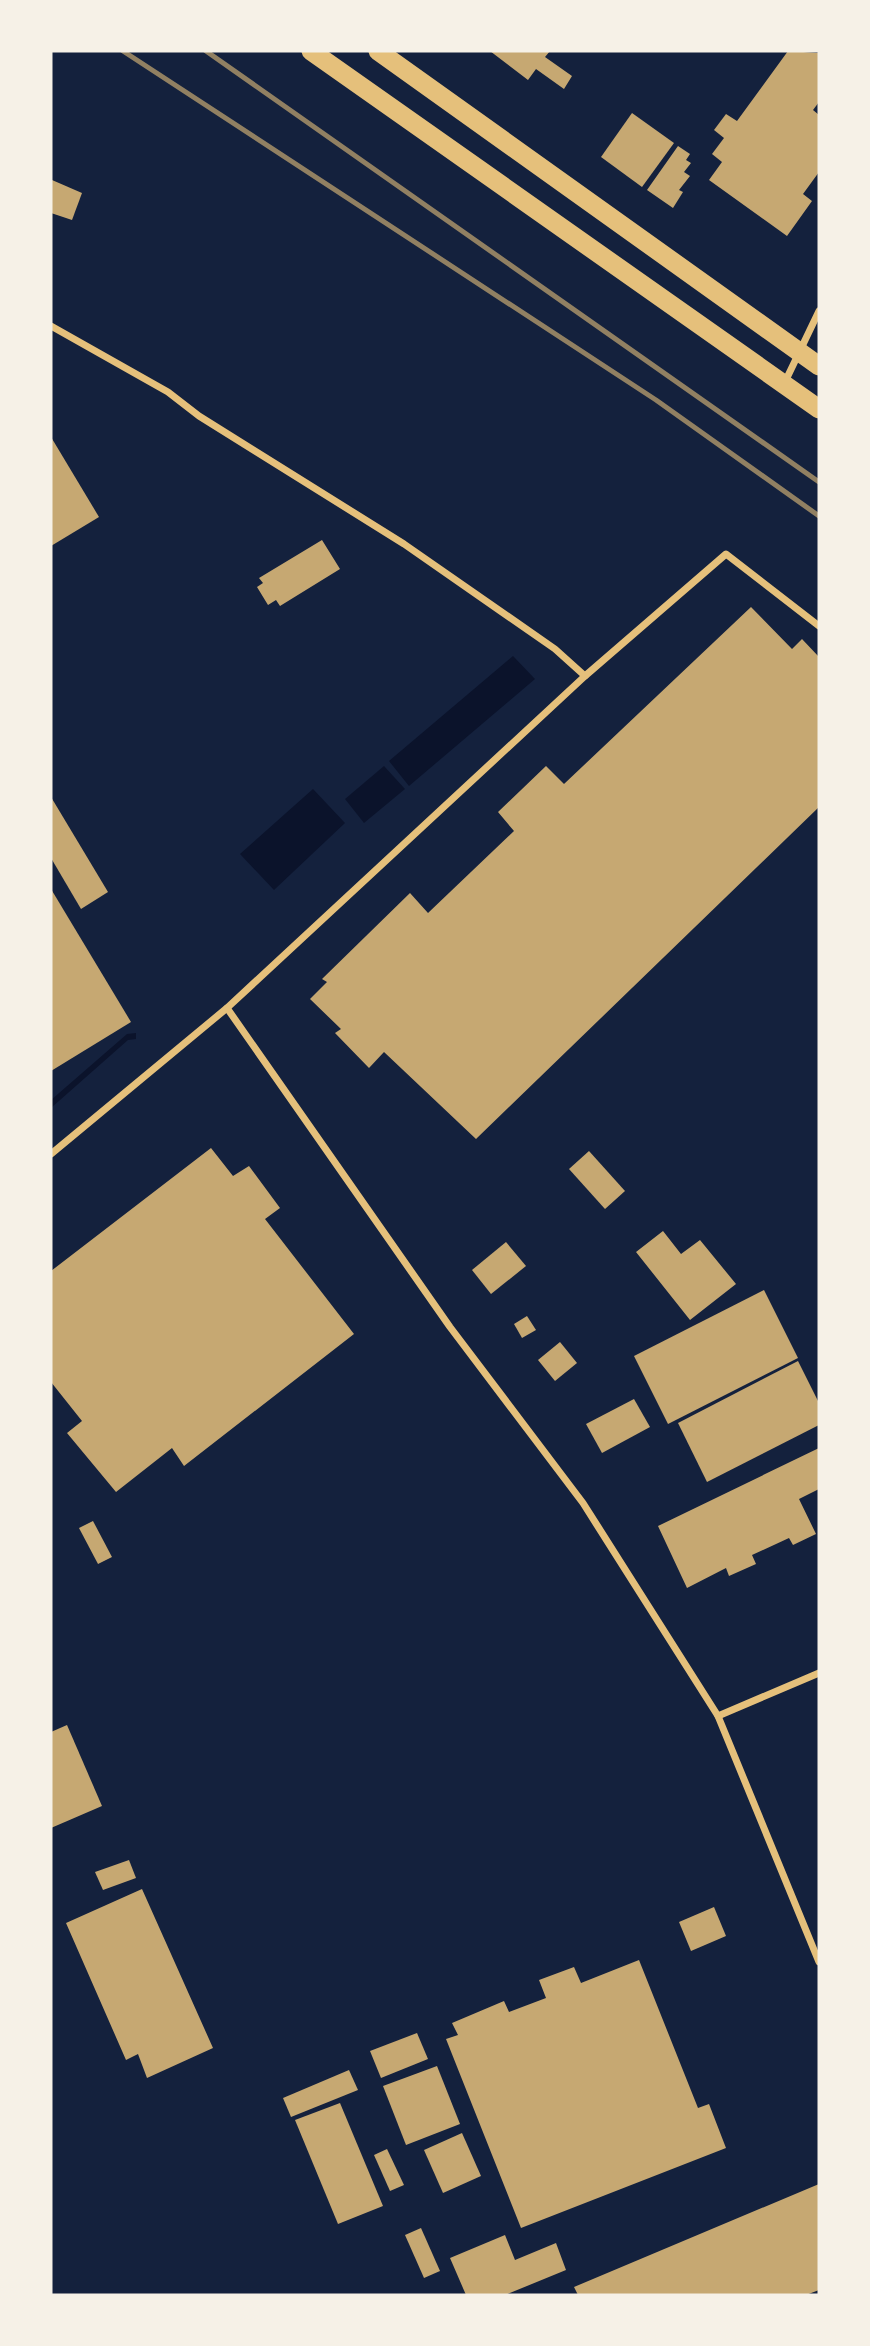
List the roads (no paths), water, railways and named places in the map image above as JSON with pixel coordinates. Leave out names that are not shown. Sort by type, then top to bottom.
[{"type":"highway","points":[[311,51],[819,409]]},
{"type":"highway","points":[[377,51],[819,366]]},
{"type":"street","points":[[784,385],[819,311]]},
{"type":"street","points":[[51,326],[168,392],[199,416],[404,544],[555,649],[586,676]]},
{"type":"street","points":[[51,1154],[227,1008],[586,676],[726,554],[819,626]]},
{"type":"street","points":[[227,1008],[450,1327],[583,1503],[718,1716],[819,1962]]},
{"type":"street","points":[[718,1716],[819,1672]]},
{"type":"water","points":[[513,656],[535,679],[409,786],[389,761]]},
{"type":"water","points":[[384,766],[405,789],[364,823],[345,799]]},
{"type":"water","points":[[313,789],[345,823],[274,890],[240,854]]},
{"type":"water","points":[[136,1033],[136,1039],[128,1040],[51,1108],[51,1100],[127,1034]]},
{"type":"railway","points":[[123,51],[656,400],[819,516]]},
{"type":"railway","points":[[206,51],[819,482]]}]
